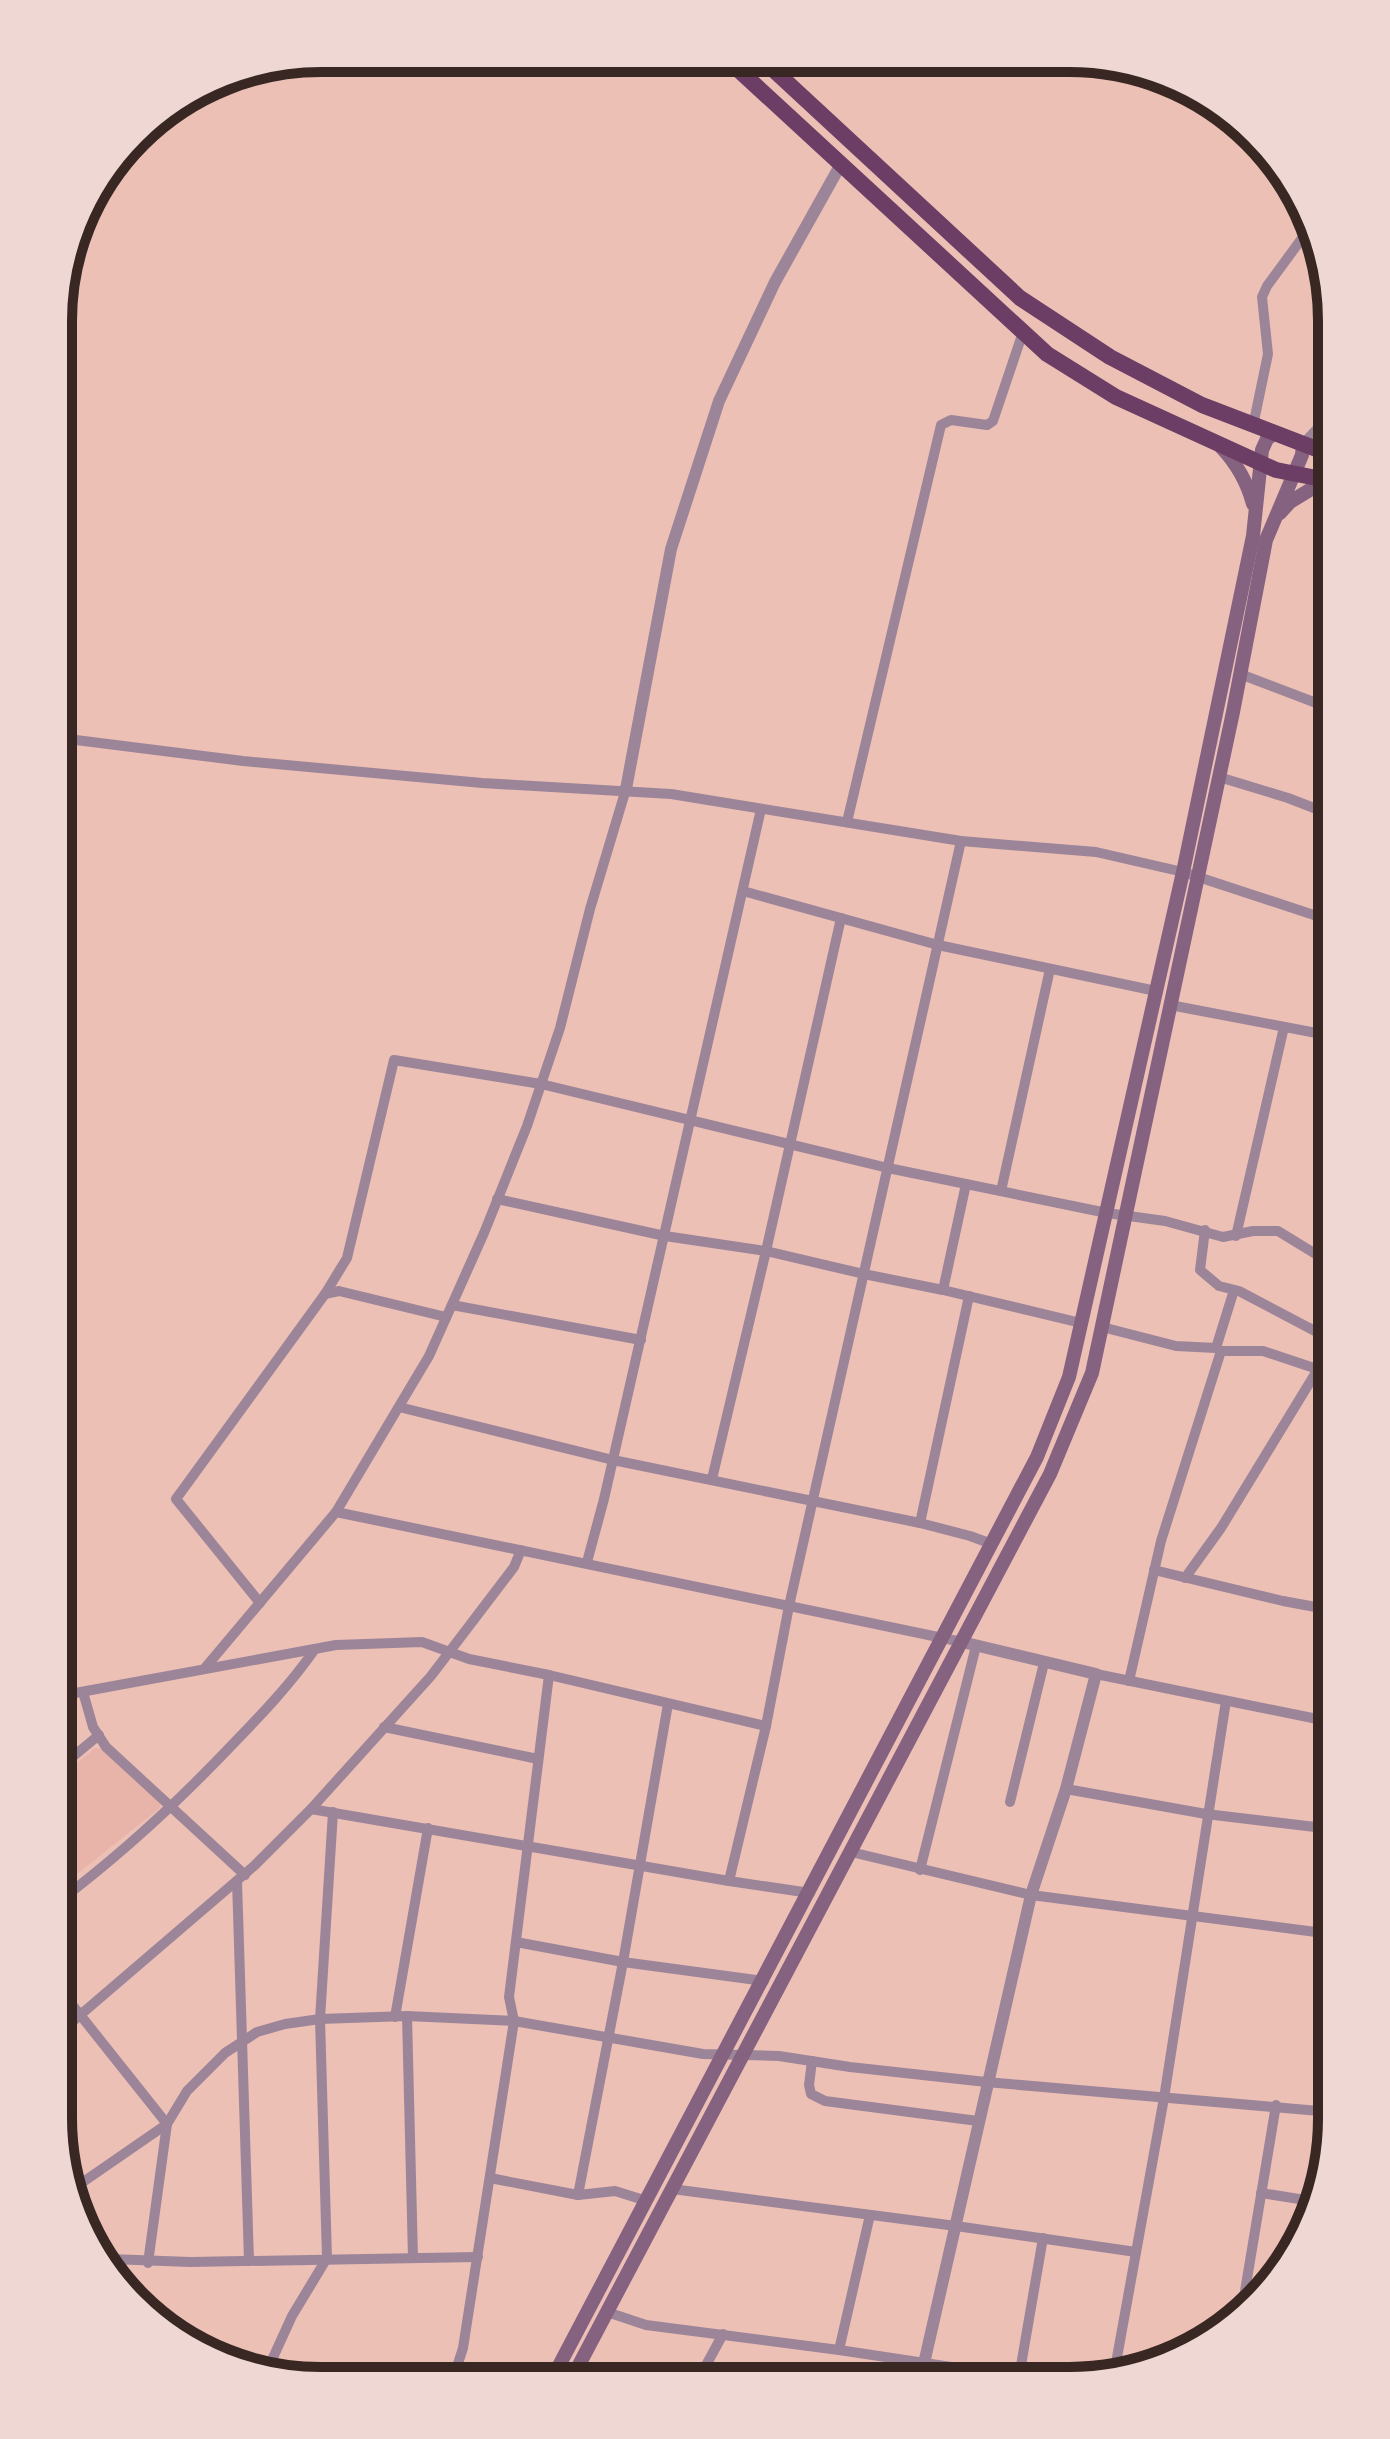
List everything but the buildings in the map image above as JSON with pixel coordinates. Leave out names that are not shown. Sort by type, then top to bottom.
[{"type":"highway","points":[[741,72],[1047,354],[1116,397],[1261,462],[1294,475],[1318,478]]},
{"type":"highway","points":[[776,72],[1020,298],[1110,357],[1202,405],[1318,450]]},
{"type":"main road","points":[[578,2367],[851,1852],[969,1644],[1050,1474],[1092,1373],[1170,1005],[1190,874],[1253,536],[1261,462],[1267,439],[1273,434]]},
{"type":"main road","points":[[1215,441],[1235,462],[1248,485],[1255,512]]},
{"type":"main road","points":[[558,2367],[992,1544],[1042,1444],[1069,1377],[1156,991],[1219,777],[1266,540],[1294,475],[1303,444]]},
{"type":"main road","points":[[1274,519],[1290,502],[1318,486]]},
{"type":"street","points":[[205,1668],[336,1512],[429,1356],[497,1199],[560,1028],[590,909],[626,789],[671,549],[719,401],[775,282],[841,164]]},
{"type":"street","points":[[1253,426],[1268,354],[1262,297],[1303,237]]},
{"type":"street","points":[[847,822],[941,425],[951,420],[987,425],[993,421],[1023,332]]},
{"type":"street","points":[[1303,444],[1318,428]]},
{"type":"street","points":[[1240,674],[1318,704]]},
{"type":"street","points":[[72,739],[288,765],[482,783],[626,789],[961,841],[1096,852],[1190,874],[1318,916]]},
{"type":"street","points":[[1219,777],[1318,809]]},
{"type":"street","points":[[587,1562],[692,1122],[761,809]]},
{"type":"street","points":[[729,1881],[961,841]]},
{"type":"street","points":[[743,891],[938,945],[1156,991]]},
{"type":"street","points":[[712,1479],[841,918]]},
{"type":"street","points":[[1001,1191],[1050,969]]},
{"type":"street","points":[[1170,1005],[1318,1033]]},
{"type":"street","points":[[1236,1236],[1284,1027]]},
{"type":"street","points":[[260,1603],[176,1499],[325,1294],[347,1258],[394,1060],[541,1084],[888,1168],[1107,1213],[1125,1213],[1205,1230],[1223,1237],[1253,1231],[1278,1231],[1317,1254]]},
{"type":"street","points":[[943,1290],[966,1184]]},
{"type":"street","points":[[497,1199],[665,1236],[766,1251],[1081,1323]]},
{"type":"street","points":[[1205,1230],[1200,1270],[1219,1286],[1234,1290],[1317,1333]]},
{"type":"street","points":[[1129,1681],[1161,1541],[1234,1290]]},
{"type":"street","points":[[325,1294],[339,1291],[446,1317]]},
{"type":"street","points":[[920,1523],[969,1296]]},
{"type":"street","points":[[452,1305],[641,1340]]},
{"type":"street","points":[[1102,1327],[1176,1346],[1263,1351],[1317,1371]]},
{"type":"street","points":[[1185,1578],[1221,1528],[1317,1372]]},
{"type":"street","points":[[399,1407],[613,1460],[920,1523],[992,1544]]},
{"type":"street","points":[[336,1512],[587,1562],[943,1638],[1044,1663],[1317,1719]]},
{"type":"street","points":[[72,2022],[241,1878],[311,1809],[431,1676],[514,1567],[521,1550]]},
{"type":"street","points":[[1154,1570],[1317,1607]]},
{"type":"street","points":[[72,1694],[336,1645],[422,1642],[469,1659],[766,1726]]},
{"type":"street","points":[[920,1870],[969,1644]]},
{"type":"street","points":[[72,1892],[114,1860],[174,1807],[289,1685],[315,1649]]},
{"type":"street","points":[[1010,1802],[1044,1663]]},
{"type":"street","points":[[923,2367],[1031,1895],[1066,1789],[1096,1674]]},
{"type":"street","points":[[457,2367],[463,2348],[514,2021],[509,1997],[549,1675]]},
{"type":"street","points":[[83,1692],[93,1727],[106,1747],[174,1807],[241,1878],[240,2041],[249,2261]]},
{"type":"street","points":[[1116,2362],[1164,2098],[1226,1701]]},
{"type":"street","points":[[578,2195],[641,1865],[668,1704]]},
{"type":"street","points":[[384,1727],[538,1759]]},
{"type":"street","points":[[72,1757],[99,1735]]},
{"type":"street","points":[[1066,1789],[1206,1814],[1317,1827]]},
{"type":"street","points":[[311,1809],[810,1893]]},
{"type":"street","points":[[271,2362],[292,2316],[327,2258],[320,2019],[333,1812]]},
{"type":"street","points":[[395,2017],[428,1828]]},
{"type":"street","points":[[851,1852],[1031,1895],[1317,1932]]},
{"type":"street","points":[[516,1942],[623,1962],[764,1981]]},
{"type":"street","points":[[72,2003],[167,2124]]},
{"type":"street","points":[[407,2016],[413,2258]]},
{"type":"street","points":[[148,2263],[167,2124],[187,2091],[240,2041],[257,2032],[285,2024],[320,2019],[407,2016],[514,2021],[703,2054],[744,2054],[986,2082],[1317,2110]]},
{"type":"street","points":[[812,2061],[811,2094],[825,2101],[978,2121]]},
{"type":"street","points":[[1244,2295],[1276,2105]]},
{"type":"street","points":[[81,2183],[167,2124]]},
{"type":"street","points":[[490,2178],[578,2195],[615,2191],[647,2201]]},
{"type":"street","points":[[672,2189],[1136,2252]]},
{"type":"street","points":[[1261,2193],[1304,2200]]},
{"type":"street","points":[[839,2350],[870,2215]]},
{"type":"street","points":[[1021,2367],[1043,2238]]},
{"type":"street","points":[[117,2260],[148,2263],[478,2257]]},
{"type":"street","points":[[607,2312],[646,2325],[956,2367]]},
{"type":"street","points":[[705,2367],[723,2334]]},
{"type":"shaded area","points":[[95,1748],[103,1749],[161,1800],[160,1808],[72,1878],[72,1767]]}]
